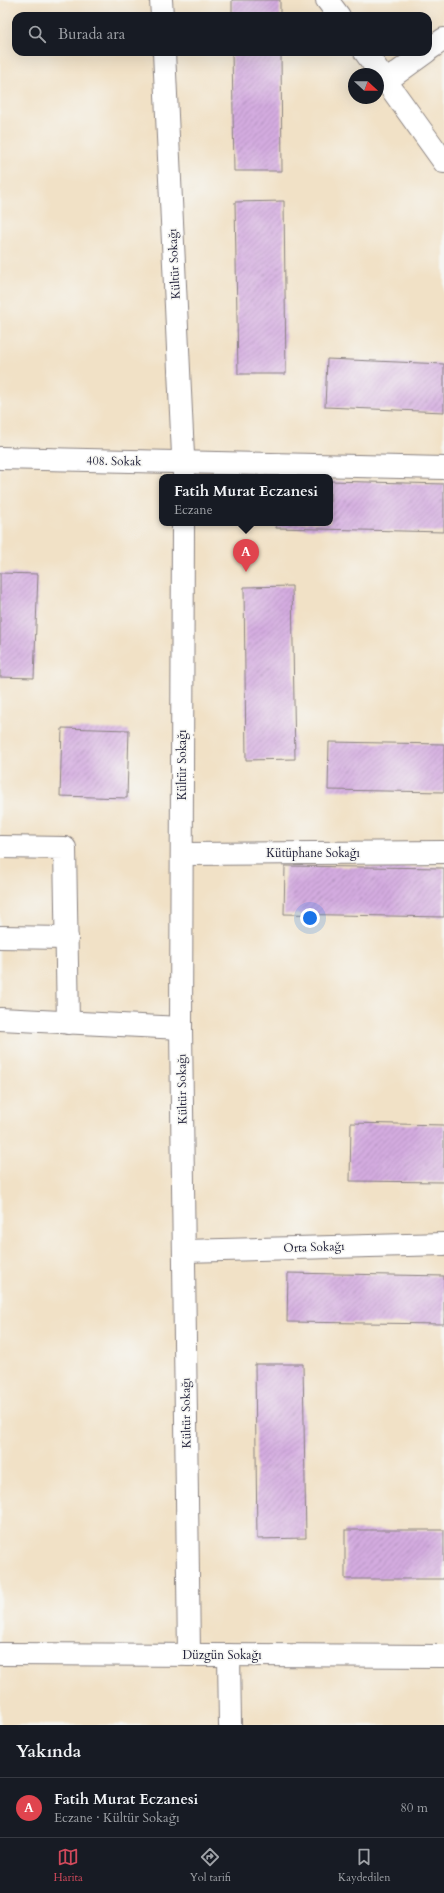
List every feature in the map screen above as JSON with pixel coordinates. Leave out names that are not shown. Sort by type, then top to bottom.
[{"type":"street","points":[[161,0],[162,12]]},
{"type":"street","points":[[327,0],[336,12]]},
{"type":"street","points":[[432,47],[444,39]]},
{"type":"street","name":"Kültür Sokağı","points":[[164,56],[184,470]]},
{"type":"street","points":[[368,56],[444,162]]},
{"type":"street","points":[[386,81],[420,56]]},
{"type":"street","name":"408. Sokak","points":[[0,458],[184,470],[444,468]]},
{"type":"street","name":"Kültür Sokağı","points":[[184,526],[181,1028],[189,1655]]},
{"type":"street","points":[[0,847],[65,848],[68,1023]]},
{"type":"street","name":"Kütüphane Sokağı","points":[[182,854],[444,852]]},
{"type":"street","points":[[0,936],[67,938]]},
{"type":"street","points":[[0,1019],[181,1028]]},
{"type":"street","name":"Orta Sokağı","points":[[184,1251],[444,1244]]},
{"type":"street","name":"Düzgün Sokağı","points":[[0,1654],[444,1656]]},
{"type":"street","points":[[229,1655],[230,1725]]},
{"type":"building","points":[[232,0],[280,0],[280,12],[232,12]]},
{"type":"building","points":[[232,56],[281,56],[282,171],[234,171]]},
{"type":"building","points":[[284,201],[286,374],[238,374],[235,202]]},
{"type":"building","points":[[327,359],[444,364],[444,412],[325,407]]},
{"type":"building","points":[[333,481],[444,484],[444,532],[276,528],[276,526],[333,526]]},
{"type":"building","points":[[0,573],[38,574],[34,678],[0,677]]},
{"type":"building","points":[[292,586],[295,759],[246,760],[244,587]]},
{"type":"building","points":[[62,728],[129,730],[127,798],[60,796]]},
{"type":"building","points":[[329,742],[444,744],[444,792],[328,790]]},
{"type":"building","points":[[285,866],[444,868],[444,917],[284,914]]},
{"type":"building","points":[[351,1123],[444,1125],[444,1182],[350,1181]]},
{"type":"building","points":[[288,1273],[444,1276],[444,1324],[287,1322]]},
{"type":"building","points":[[255,1364],[303,1364],[306,1538],[257,1539]]},
{"type":"building","points":[[345,1530],[444,1530],[444,1579],[345,1579]]},
{"type":"place","name":"Fatih Murat Eczanesi","points":[[246,572]]}]
